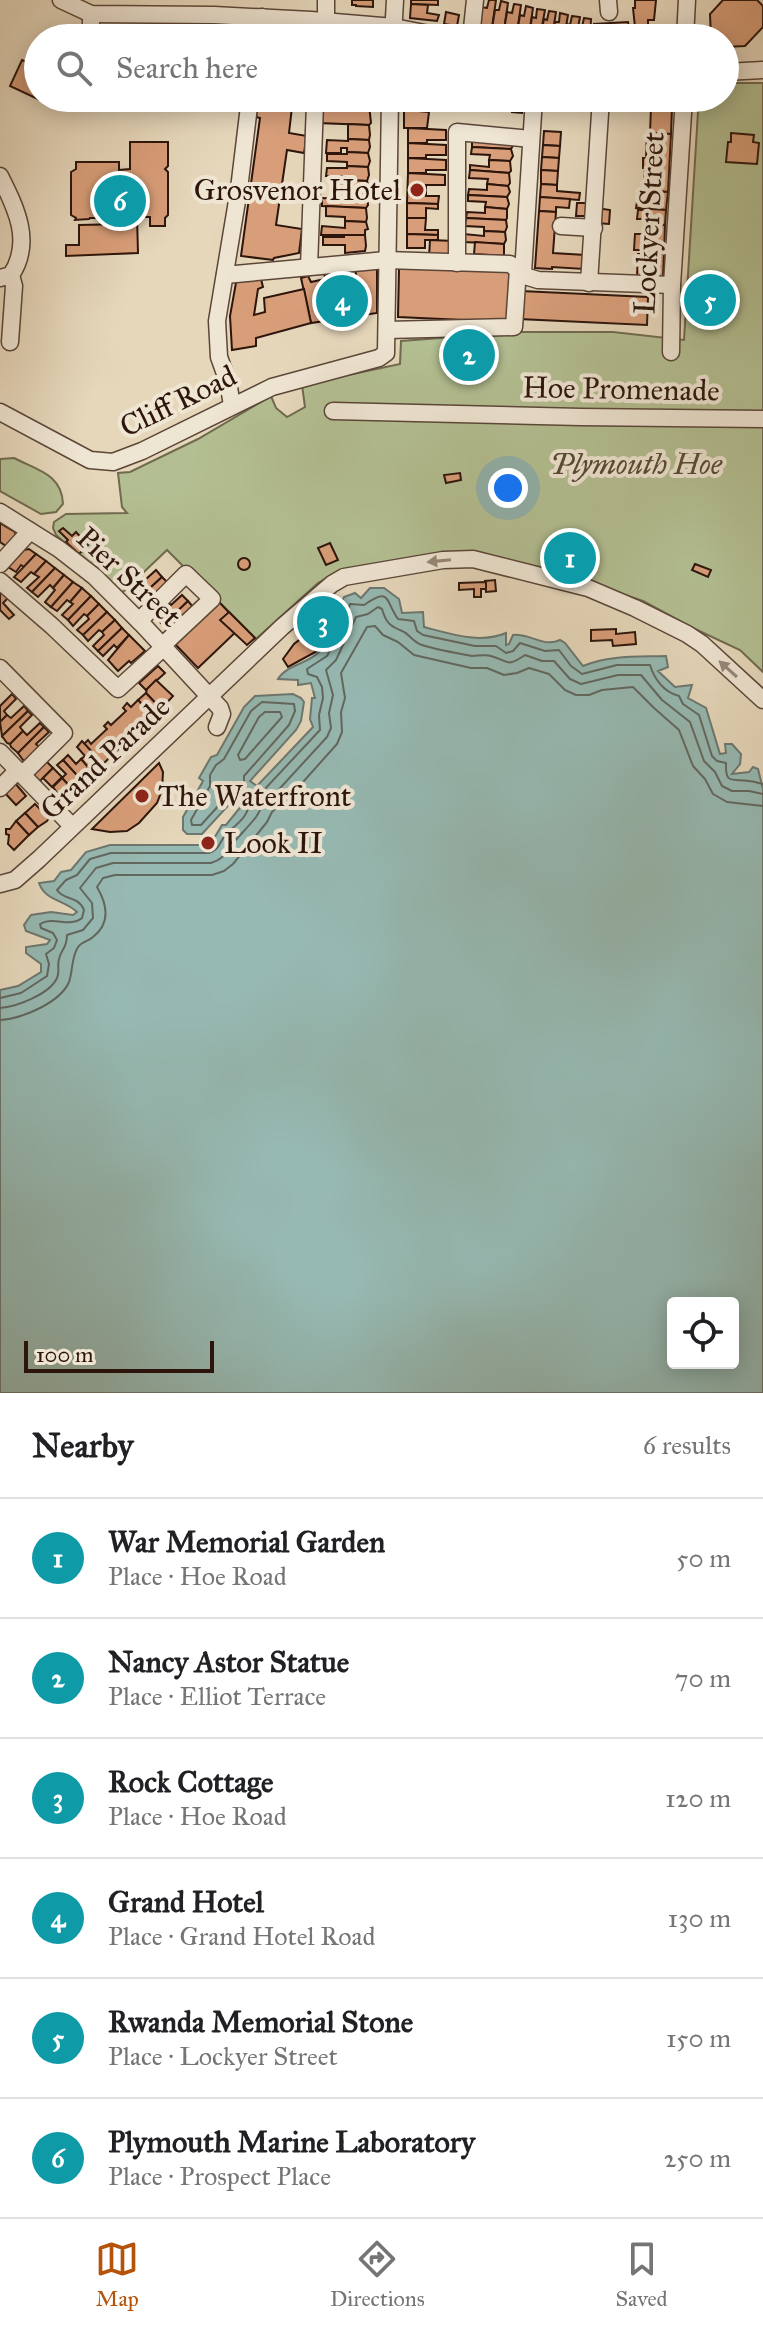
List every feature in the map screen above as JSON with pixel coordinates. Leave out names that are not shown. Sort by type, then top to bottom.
[{"type":"street","points":[[61,0],[91,14],[214,8],[262,17],[344,24]]},
{"type":"street","points":[[326,0],[326,21]]},
{"type":"street","points":[[394,24],[395,0]]},
{"type":"street","points":[[472,24],[475,0]]},
{"type":"street","points":[[686,24],[687,0]]},
{"type":"street","points":[[91,14],[91,24]]},
{"type":"street","points":[[261,24],[262,17]]},
{"type":"street","points":[[739,71],[763,70]]},
{"type":"street","points":[[232,405],[216,335],[248,112]]},
{"type":"street","points":[[309,267],[315,112]]},
{"type":"street","points":[[390,112],[387,330],[514,327],[533,112]]},
{"type":"street","points":[[589,283],[600,112]]},
{"type":"street","name":"Lockyer Street","points":[[671,352],[683,112]]},
{"type":"street","points":[[457,263],[457,132],[531,139]]},
{"type":"street","points":[[0,176],[18,213],[22,243],[11,272],[14,286],[10,342]]},
{"type":"street","points":[[561,226],[594,228]]},
{"type":"street","points":[[225,275],[386,260],[510,264],[538,280],[672,285]]},
{"type":"street","name":"Cliff Road","points":[[0,412],[90,460],[113,462],[142,451],[272,387],[379,358],[386,353],[387,330]]},
{"type":"street","name":"Hoe Promenade","points":[[333,411],[763,419]]},
{"type":"street","name":"Pier Street","points":[[0,512],[59,549],[95,577],[164,646],[209,698]]},
{"type":"street","points":[[0,564],[30,531]]},
{"type":"street","name":"Grand Parade","points":[[0,884],[15,880],[301,610],[344,577],[443,560],[473,559],[588,588],[635,608],[702,644],[763,700]]},
{"type":"street","points":[[0,581],[118,689],[212,599],[186,574],[139,621]]},
{"type":"street","points":[[0,668],[64,733],[0,788],[0,799]]},
{"type":"street","points":[[209,698],[222,714],[217,727]]},
{"type":"street","points":[[0,752],[72,826]]},
{"type":"green space","name":"Plymouth Hoe","points":[[739,83],[763,83],[763,672],[740,650],[643,601],[545,569],[380,564],[339,571],[318,583],[256,639],[167,550],[122,593],[56,535],[53,528],[54,522],[66,514],[127,513],[122,507],[118,473],[130,472],[198,439],[271,396],[276,408],[287,417],[305,407],[302,385],[400,364],[401,341],[520,332],[613,332],[684,340],[698,112],[739,112]]},
{"type":"green space","points":[[14,458],[53,479],[62,494],[63,504],[56,512],[41,514],[0,491],[0,459]]},
{"type":"water","points":[[370,588],[384,588],[399,599],[402,613],[423,612],[424,627],[455,635],[486,638],[506,633],[506,645],[513,635],[548,642],[560,640],[583,666],[613,658],[666,656],[668,667],[658,671],[675,687],[692,685],[688,698],[706,708],[720,754],[726,753],[725,744],[732,744],[741,754],[740,764],[732,774],[749,772],[753,767],[758,769],[763,789],[763,1393],[0,1393],[0,990],[18,986],[41,972],[41,964],[26,953],[26,947],[47,944],[50,940],[26,931],[24,925],[31,915],[51,912],[73,915],[77,912],[50,897],[39,883],[54,881],[61,872],[71,870],[86,852],[110,845],[210,845],[222,825],[226,825],[243,804],[235,798],[202,834],[187,834],[183,830],[183,817],[203,781],[199,778],[211,757],[217,755],[244,707],[255,696],[293,694],[304,702],[296,730],[250,781],[257,786],[313,727],[310,719],[312,698],[315,698],[311,683],[298,685],[298,680],[278,679],[287,670],[320,651],[344,597],[355,593],[361,598]]},
{"type":"building","points":[[352,0],[373,0],[373,7],[352,5]]},
{"type":"building","points":[[411,0],[438,0],[438,5],[411,4]]},
{"type":"building","points":[[489,0],[496,0],[493,24],[477,24],[480,7],[487,8]]},
{"type":"building","points":[[635,0],[656,0],[654,20],[648,20],[648,24],[635,24]]},
{"type":"building","points":[[723,0],[757,0],[763,6],[763,27],[745,46],[739,46],[739,24],[710,24],[710,14]]},
{"type":"building","points":[[501,1],[508,3],[505,24],[493,24],[495,10],[499,10]]},
{"type":"building","points":[[411,4],[428,5],[427,13],[439,15],[437,21],[410,18]]},
{"type":"building","points":[[514,4],[521,5],[518,24],[505,24],[507,12],[512,13]]},
{"type":"building","points":[[526,6],[533,8],[531,24],[518,24],[520,15],[524,16]]},
{"type":"building","points":[[537,9],[545,10],[542,24],[531,24],[532,17],[536,18]]},
{"type":"building","points":[[549,11],[556,12],[554,24],[543,24],[544,19],[547,20]]},
{"type":"building","points":[[446,12],[459,15],[457,24],[444,24]]},
{"type":"building","points":[[560,13],[568,15],[566,24],[555,24],[559,22]]},
{"type":"building","points":[[572,16],[580,17],[579,24],[570,24]]},
{"type":"building","points":[[584,18],[591,19],[591,24],[583,24]]},
{"type":"building","points":[[22,60],[24,61],[24,93],[10,86]]},
{"type":"building","points":[[257,112],[291,112],[289,133],[307,136],[304,153],[287,150],[276,225],[302,229],[299,253],[273,260],[241,256],[260,118],[256,117]]},
{"type":"building","points":[[319,112],[370,112],[371,123],[369,125],[318,123]]},
{"type":"building","points":[[404,112],[429,112],[427,128],[404,128]]},
{"type":"building","points":[[651,112],[672,112],[671,134],[650,133]]},
{"type":"building","points":[[348,124],[369,125],[369,140],[348,139]]},
{"type":"building","points":[[408,128],[446,130],[446,140],[408,143]]},
{"type":"building","points":[[544,131],[561,132],[560,146],[543,145]]},
{"type":"building","points":[[647,133],[671,134],[668,192],[644,190],[643,158],[646,158]]},
{"type":"building","points":[[731,133],[754,135],[753,142],[759,143],[757,164],[726,162]]},
{"type":"building","points":[[327,140],[369,140],[368,153],[347,152],[347,148],[341,148],[341,153],[326,153]]},
{"type":"building","points":[[472,141],[514,144],[511,149],[472,147]]},
{"type":"building","points":[[130,142],[168,142],[168,166],[165,169],[168,172],[168,215],[165,226],[150,226],[150,217],[141,214],[137,217],[138,253],[66,256],[66,245],[79,245],[79,225],[124,224],[125,218],[75,220],[71,215],[71,172],[76,169],[76,162],[119,162],[119,170],[130,169]]},
{"type":"building","points":[[408,143],[446,145],[446,155],[408,158]]},
{"type":"building","points":[[543,145],[560,146],[559,158],[542,157]]},
{"type":"building","points":[[472,147],[511,149],[513,156],[510,161],[489,160],[490,155],[471,154]]},
{"type":"building","points":[[368,153],[368,167],[327,161],[327,154]]},
{"type":"building","points":[[542,157],[559,158],[558,171],[541,170]]},
{"type":"building","points":[[408,158],[446,160],[446,170],[408,173]]},
{"type":"building","points":[[489,160],[510,161],[511,171],[470,170],[470,165],[489,167]]},
{"type":"building","points":[[368,167],[367,181],[346,180],[347,176],[326,176],[327,168]]},
{"type":"building","points":[[470,170],[509,173],[510,183],[508,186],[487,184],[488,179],[469,178]]},
{"type":"building","points":[[541,170],[558,171],[557,185],[541,184]]},
{"type":"building","name":"Grosvenor Hotel","points":[[408,173],[445,175],[445,185],[426,185],[426,196],[439,196],[438,204],[407,203]]},
{"type":"building","points":[[333,181],[367,181],[367,194],[346,194],[346,189],[332,189]]},
{"type":"building","points":[[487,184],[508,186],[510,192],[507,197],[468,195],[469,189],[487,190]]},
{"type":"building","points":[[541,184],[557,185],[557,191],[580,193],[579,200],[540,197]]},
{"type":"building","points":[[650,191],[668,192],[666,210],[636,208],[637,202],[650,202]]},
{"type":"building","points":[[346,194],[367,194],[368,205],[366,208],[322,206],[322,198],[346,199]]},
{"type":"building","points":[[468,195],[507,197],[509,204],[507,209],[485,207],[486,202],[468,201]]},
{"type":"building","points":[[540,197],[570,199],[569,208],[556,207],[556,212],[539,211]]},
{"type":"building","points":[[407,203],[438,204],[438,209],[426,208],[426,218],[407,218]]},
{"type":"building","points":[[577,203],[589,203],[588,216],[576,216]]},
{"type":"building","points":[[326,206],[366,208],[366,222],[326,216]]},
{"type":"building","points":[[485,207],[507,209],[506,220],[466,218],[467,212],[485,213]]},
{"type":"building","points":[[597,208],[610,210],[609,224],[596,223]]},
{"type":"building","points":[[636,208],[666,210],[665,225],[647,224],[647,219],[637,219],[638,210],[648,210]]},
{"type":"building","points":[[539,211],[556,212],[553,253],[585,255],[584,269],[535,268]]},
{"type":"building","points":[[407,218],[426,218],[425,230],[438,230],[438,235],[407,234]]},
{"type":"building","points":[[466,218],[506,220],[507,227],[505,232],[484,231],[484,227],[465,226]]},
{"type":"building","points":[[345,221],[366,222],[368,229],[365,235],[321,235],[322,226],[345,228]]},
{"type":"building","points":[[647,224],[665,225],[664,254],[645,254],[645,250],[634,250],[635,234],[647,234]]},
{"type":"building","points":[[484,231],[505,232],[504,244],[464,242],[464,234],[484,236]]},
{"type":"building","points":[[407,234],[438,235],[438,240],[425,240],[425,248],[407,248]]},
{"type":"building","points":[[365,235],[365,251],[345,253],[345,245],[323,245],[323,237]]},
{"type":"building","points":[[430,240],[454,241],[454,257],[429,257]]},
{"type":"building","points":[[475,242],[504,244],[504,254],[474,254]]},
{"type":"building","points":[[638,254],[664,254],[663,277],[637,276]]},
{"type":"building","points":[[402,265],[513,270],[508,322],[398,317],[399,269]]},
{"type":"building","points":[[355,266],[377,268],[377,313],[311,323],[301,278],[308,276],[311,282],[325,279],[324,269],[342,267],[344,285],[357,284]]},
{"type":"building","points":[[260,275],[263,287],[258,289],[254,315],[265,312],[264,298],[304,289],[311,323],[256,338],[256,346],[232,350],[230,316],[237,277]]},
{"type":"building","points":[[521,291],[648,297],[647,325],[519,319]]},
{"type":"building","points":[[460,473],[461,480],[446,483],[444,475]]},
{"type":"building","points":[[0,523],[15,532],[16,537],[6,546],[0,542]]},
{"type":"building","points":[[63,528],[72,536],[76,532],[88,545],[79,554],[59,531]]},
{"type":"building","points":[[330,543],[338,560],[326,565],[318,548]]},
{"type":"building","points":[[29,549],[36,554],[24,567],[21,565],[16,572],[8,567],[24,550]]},
{"type":"building","points":[[36,554],[46,561],[34,574],[31,572],[21,582],[14,577]]},
{"type":"building","points":[[244,558],[250,564],[244,570],[238,564]]},
{"type":"building","points":[[46,561],[55,568],[32,592],[27,588],[39,577],[34,574]]},
{"type":"building","points":[[695,564],[711,570],[708,577],[692,570]]},
{"type":"building","points":[[55,568],[64,575],[53,588],[50,585],[38,597],[32,592]]},
{"type":"building","points":[[156,570],[162,577],[137,600],[129,591]]},
{"type":"building","points":[[64,575],[73,582],[51,607],[45,602]]},
{"type":"building","points":[[162,577],[168,583],[145,609],[137,600]]},
{"type":"building","points":[[495,580],[496,591],[486,592],[485,581]]},
{"type":"building","points":[[73,582],[82,588],[70,602],[67,600],[57,611],[51,607]]},
{"type":"building","points":[[486,582],[486,589],[481,589],[481,597],[474,597],[474,589],[459,590],[459,583]]},
{"type":"building","points":[[82,588],[91,596],[68,620],[62,615]]},
{"type":"building","points":[[0,590],[9,597],[3,603],[14,615],[9,619],[0,610]]},
{"type":"building","points":[[182,595],[188,601],[163,625],[154,616]]},
{"type":"building","points":[[91,596],[99,604],[73,626],[68,620]]},
{"type":"building","points":[[188,601],[194,608],[171,634],[163,625]]},
{"type":"building","points":[[219,602],[242,626],[198,668],[175,644]]},
{"type":"building","points":[[99,604],[107,612],[83,635],[77,630]]},
{"type":"building","points":[[107,612],[115,620],[88,641],[83,635]]},
{"type":"building","points":[[229,612],[255,638],[247,645],[220,620]]},
{"type":"building","points":[[326,612],[334,617],[330,627],[319,631],[313,624]]},
{"type":"building","points":[[115,620],[122,628],[98,651],[93,646]]},
{"type":"building","points":[[122,628],[129,635],[117,648],[114,645],[103,656],[98,651]]},
{"type":"building","points":[[313,629],[323,638],[319,650],[288,667],[283,659],[294,644]]},
{"type":"building","points":[[616,629],[616,634],[635,632],[636,644],[613,646],[612,640],[591,641],[591,630]]},
{"type":"building","points":[[129,635],[145,651],[118,671],[108,660]]},
{"type":"building","points":[[158,666],[165,673],[146,690],[139,683]]},
{"type":"building","points":[[156,680],[173,696],[161,709],[146,693]]},
{"type":"building","points":[[146,693],[161,709],[153,716],[138,700]]},
{"type":"building","points":[[12,694],[16,699],[4,711],[7,715],[0,722],[0,706]]},
{"type":"building","points":[[138,700],[153,716],[103,764],[84,744],[88,740],[91,744],[107,729],[104,726],[108,722],[111,725],[126,711],[123,708],[127,703],[131,707]]},
{"type":"building","points":[[24,706],[28,711],[2,736],[0,722],[7,715],[11,718]]},
{"type":"building","points":[[28,711],[32,715],[20,727],[23,731],[10,744],[7,743],[2,736]]},
{"type":"building","points":[[40,723],[44,727],[18,753],[11,747],[10,744],[23,731],[27,735]]},
{"type":"building","points":[[44,727],[49,732],[36,744],[40,748],[26,761],[23,760],[18,753]]},
{"type":"building","points":[[82,741],[103,764],[93,773],[81,759],[85,756],[77,747]]},
{"type":"building","points":[[68,755],[76,764],[81,759],[93,773],[84,783],[63,760]]},
{"type":"building","points":[[45,760],[53,768],[40,781],[31,773]]},
{"type":"building","points":[[63,760],[84,783],[74,791],[62,778],[66,774],[57,765]]},
{"type":"building","name":"The Waterfront","points":[[159,763],[163,772],[162,790],[157,803],[139,823],[127,831],[92,829]]},
{"type":"building","points":[[53,768],[62,777],[52,787],[43,778]]},
{"type":"building","points":[[62,778],[75,792],[67,801],[63,801],[53,787]]},
{"type":"building","points":[[15,783],[26,796],[16,805],[4,792]]},
{"type":"building","points":[[35,804],[49,818],[38,827],[25,813]]},
{"type":"building","points":[[25,813],[38,827],[29,835],[16,821]]},
{"type":"building","points":[[16,821],[29,835],[14,850],[8,844],[6,829],[10,829]]},
{"type":"place","name":"Grosvenor Hotel","points":[[417,190]]},
{"type":"place","name":"Plymouth Marine Laboratory","points":[[120,201]]},
{"type":"place","name":"Rwanda Memorial Stone","points":[[710,300]]},
{"type":"place","name":"Grand Hotel","points":[[342,301]]},
{"type":"place","name":"Nancy Astor Statue","points":[[469,355]]},
{"type":"place","name":"War Memorial Garden","points":[[570,558]]},
{"type":"place","name":"Rock Cottage","points":[[323,622]]},
{"type":"place","name":"The Waterfront","points":[[142,796]]},
{"type":"place","name":"Look II","points":[[208,843]]}]
